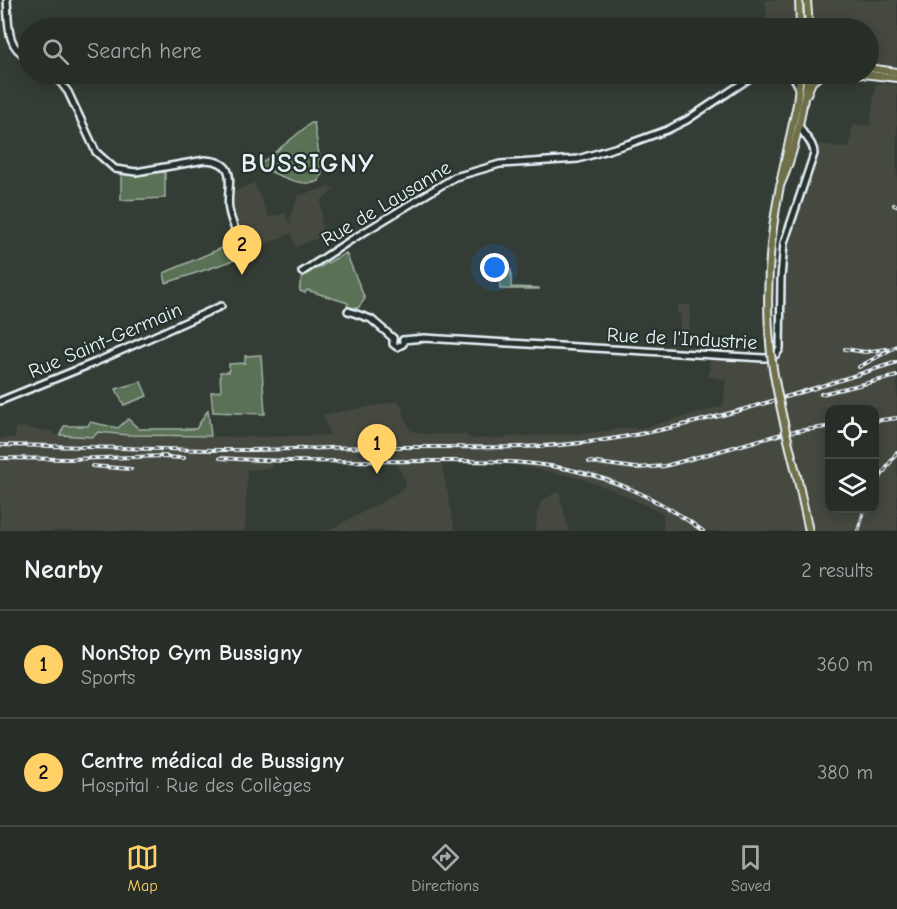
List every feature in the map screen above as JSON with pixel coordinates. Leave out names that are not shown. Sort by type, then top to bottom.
[{"type":"main road","points":[[799,0],[800,18]]},
{"type":"main road","points":[[807,0],[808,18]]},
{"type":"main road","points":[[879,70],[897,72]]},
{"type":"main road","points":[[879,76],[897,78]]},
{"type":"main road","points":[[799,84],[780,186],[768,282],[770,344],[777,390],[809,531]]},
{"type":"main road","points":[[780,186],[795,144],[806,84]]},
{"type":"main road","points":[[799,121],[811,84]]},
{"type":"street","points":[[7,0],[10,39],[18,51]]},
{"type":"street","points":[[62,84],[68,92],[96,152],[115,169],[136,172],[205,160],[216,160],[222,164],[230,175],[229,209],[245,250]]},
{"type":"street","name":"Rue de Lausanne","points":[[302,272],[454,177],[500,164],[578,159],[631,144],[687,120],[741,84]]},
{"type":"street","points":[[798,84],[799,90]]},
{"type":"street","points":[[799,121],[802,132],[812,144]]},
{"type":"street","points":[[795,144],[802,141],[812,144]]},
{"type":"street","name":"Rue de l'Industrie","points":[[403,340],[424,338],[773,357],[780,348],[784,243],[814,154],[812,144]]},
{"type":"street","name":"Rue Saint-Germain","points":[[0,401],[96,362],[221,306]]},
{"type":"street","points":[[348,311],[371,320],[393,338],[392,342],[397,347],[403,344],[399,336],[393,338]]},
{"type":"shaded area","points":[[765,0],[794,0],[795,18],[767,18]]},
{"type":"shaded area","points":[[811,0],[897,0],[897,68],[879,65],[879,18],[812,18]]},
{"type":"shaded area","points":[[876,84],[897,85],[897,531],[663,531],[663,514],[611,489],[578,478],[517,465],[490,463],[442,465],[455,531],[327,531],[386,500],[406,486],[396,464],[272,463],[272,468],[247,470],[245,531],[0,531],[0,438],[15,438],[16,427],[55,432],[55,435],[93,437],[98,432],[128,435],[255,437],[330,435],[323,415],[399,401],[410,430],[422,434],[464,434],[471,439],[590,433],[636,427],[637,429],[723,406],[726,380],[709,377],[710,359],[769,361],[774,391],[780,387],[775,360],[783,351],[784,273],[788,240],[815,164],[819,144],[849,148],[853,125],[870,125]]},
{"type":"shaded area","points":[[254,183],[269,217],[285,213],[291,226],[290,217],[299,195],[328,187],[336,189],[321,200],[322,236],[296,247],[290,230],[290,234],[250,250],[231,203],[233,192]]},
{"type":"shaded area","points":[[678,305],[691,305],[689,335],[679,335],[681,315],[677,314]]},
{"type":"shaded area","points":[[559,491],[569,531],[536,531],[537,514],[541,501]]},
{"type":"green space","points":[[311,123],[314,123],[322,173],[319,181],[296,182],[258,166]]},
{"type":"green space","points":[[165,172],[165,198],[121,200],[121,174]]},
{"type":"green space","points":[[238,241],[244,257],[166,283],[164,273]]},
{"type":"green space","points":[[346,253],[365,299],[358,308],[347,307],[348,303],[307,290],[305,293],[300,291],[301,280],[311,268],[314,266],[316,269]]},
{"type":"green space","points":[[500,270],[511,270],[511,287],[539,289],[500,289]]},
{"type":"green space","points":[[261,355],[265,414],[213,412],[211,392],[221,391],[220,372],[229,372],[229,364],[245,363],[245,356]]},
{"type":"green space","points":[[141,382],[147,396],[124,405],[116,389]]},
{"type":"green space","points":[[208,410],[211,436],[128,435],[98,432],[93,437],[60,435],[64,426],[88,426],[90,422],[118,428],[128,419],[139,429],[196,429]]},
{"type":"railway","points":[[859,367],[897,346]]},
{"type":"railway","points":[[845,349],[865,352],[886,349]]},
{"type":"railway","points":[[0,445],[237,450],[517,447],[570,444],[635,435],[711,418],[897,362]]},
{"type":"railway","points":[[821,394],[897,376]]},
{"type":"railway","points":[[879,420],[897,418]]},
{"type":"railway","points":[[589,462],[636,468],[665,466],[789,432],[825,427]]},
{"type":"railway","points":[[879,479],[897,452]]},
{"type":"railway","points":[[0,458],[69,459],[166,456]]},
{"type":"railway","points":[[162,457],[184,458]]},
{"type":"railway","points":[[220,458],[302,461],[492,461],[545,465],[597,477],[629,488],[660,503],[703,531]]},
{"type":"railway","points":[[92,466],[131,469]]},
{"type":"railway","points":[[858,531],[863,513]]},
{"type":"place","name":"Centre médical de Bussigny","points":[[242,275]]},
{"type":"place","name":"NonStop Gym Bussigny","points":[[377,474]]},
{"type":"district","name":"BUSSIGNY","points":[[308,163]]}]
